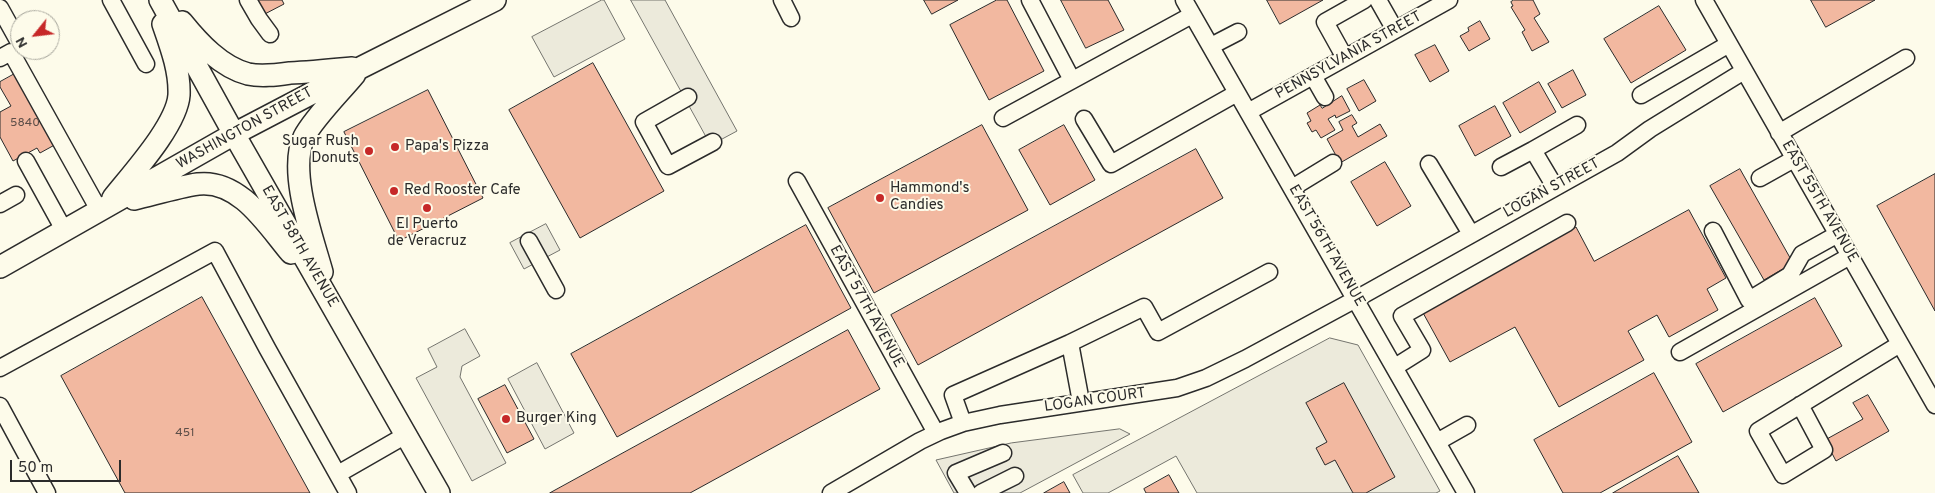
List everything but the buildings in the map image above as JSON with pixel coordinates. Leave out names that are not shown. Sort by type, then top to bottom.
[{"type":"main road","points":[[103,208],[168,126],[176,108],[179,96],[178,78],[156,0]]},
{"type":"main road","name":"EAST 58TH AVENUE","points":[[160,0],[234,134],[439,493]]},
{"type":"main road","points":[[165,0],[201,44],[230,67],[248,74],[266,76],[362,67]]},
{"type":"main road","name":"WASHINGTON STREET","points":[[2,261],[64,230],[234,134],[495,0]]},
{"type":"main road","points":[[329,299],[299,184],[298,162],[305,136],[362,67]]},
{"type":"main road","points":[[103,208],[200,184],[223,187],[238,195],[257,212],[329,299]]},
{"type":"street","points":[[111,0],[146,64]]},
{"type":"street","points":[[248,0],[270,34]]},
{"type":"street","points":[[782,0],[791,18]]},
{"type":"street","points":[[1030,0],[1072,80]]},
{"type":"street","name":"EAST 56TH AVENUE","points":[[1184,0],[1466,493]]},
{"type":"street","points":[[1345,58],[1325,22],[1364,0]]},
{"type":"street","points":[[1378,0],[1395,30]]},
{"type":"street","name":"PENNSYLVANIA STREET","points":[[1248,112],[1449,0]]},
{"type":"street","name":"EAST 55TH AVENUE","points":[[1704,0],[1935,405]]},
{"type":"street","points":[[0,8],[10,26]]},
{"type":"street","points":[[1003,118],[1192,14]]},
{"type":"street","points":[[1211,46],[1238,32]]},
{"type":"street","points":[[1641,95],[1729,44]]},
{"type":"street","points":[[0,58],[11,52],[103,208]]},
{"type":"street","points":[[1780,133],[1906,58]]},
{"type":"street","points":[[29,60],[65,126]]},
{"type":"street","name":"LOGAN STREET","points":[[1356,299],[1617,152],[1650,129],[1744,71]]},
{"type":"street","points":[[1313,76],[1325,97]]},
{"type":"street","points":[[1084,118],[1111,164],[1237,93]]},
{"type":"street","points":[[688,97],[644,122],[664,159],[668,166],[713,142]]},
{"type":"street","points":[[1501,167],[1577,125]]},
{"type":"street","points":[[1533,150],[1555,187]]},
{"type":"street","points":[[1760,178],[1794,159]]},
{"type":"street","points":[[26,161],[64,230]]},
{"type":"street","points":[[1292,188],[1333,164]]},
{"type":"street","points":[[1428,164],[1471,234]]},
{"type":"street","name":"EAST 57TH AVENUE","points":[[796,181],[936,433]]},
{"type":"street","points":[[0,204],[16,195]]},
{"type":"street","points":[[1395,367],[1422,350],[1402,316],[1568,223]]},
{"type":"street","points":[[1713,231],[1749,300],[1790,275],[1802,254],[1838,234]]},
{"type":"street","points":[[529,242],[556,290]]},
{"type":"street","points":[[0,368],[215,251],[266,348],[348,493]]},
{"type":"street","points":[[1680,352],[1850,256]]},
{"type":"street","points":[[963,423],[953,394],[1070,343],[1144,307],[1158,332],[1269,272]]},
{"type":"street","name":"LOGAN COURT","points":[[831,493],[936,433],[963,423],[1192,384],[1245,359],[1356,299]]},
{"type":"street","points":[[1070,343],[1081,402]]},
{"type":"street","points":[[1800,405],[1900,344]]},
{"type":"street","points":[[0,406],[48,493]]},
{"type":"street","points":[[1437,442],[1467,425]]},
{"type":"street","points":[[338,474],[406,436]]},
{"type":"street","points":[[968,493],[956,473],[1003,453]]},
{"type":"street","points":[[981,493],[1015,476]]},
{"type":"shaded area","points":[[604,0],[625,39],[554,77],[532,37]]},
{"type":"shaded area","points":[[631,0],[665,0],[737,131],[711,145]]},
{"type":"shaded area","points":[[546,224],[560,250],[524,269],[510,243]]},
{"type":"shaded area","points":[[465,329],[480,356],[462,366],[460,377],[506,463],[472,481],[416,378],[437,367],[428,349]]},
{"type":"shaded area","points":[[1330,338],[1358,345],[1440,491],[1436,493],[1197,493],[1176,456],[1108,493],[1083,493],[1073,475]]},
{"type":"shaded area","points":[[537,363],[574,433],[545,449],[508,379]]},
{"type":"shaded area","points":[[1120,429],[1130,434],[1020,493],[954,493],[936,460],[1011,443]]},
{"type":"place","name":"Papa's Pizza","points":[[395,147]]},
{"type":"place","name":"Sugar Rush Donuts","points":[[369,151]]},
{"type":"place","name":"Red Rooster Cafe","points":[[394,191]]},
{"type":"place","name":"Hammond's Candies","points":[[880,198]]},
{"type":"place","name":"El Puerto de Veracruz","points":[[427,208]]},
{"type":"place","name":"Burger King","points":[[506,419]]}]
